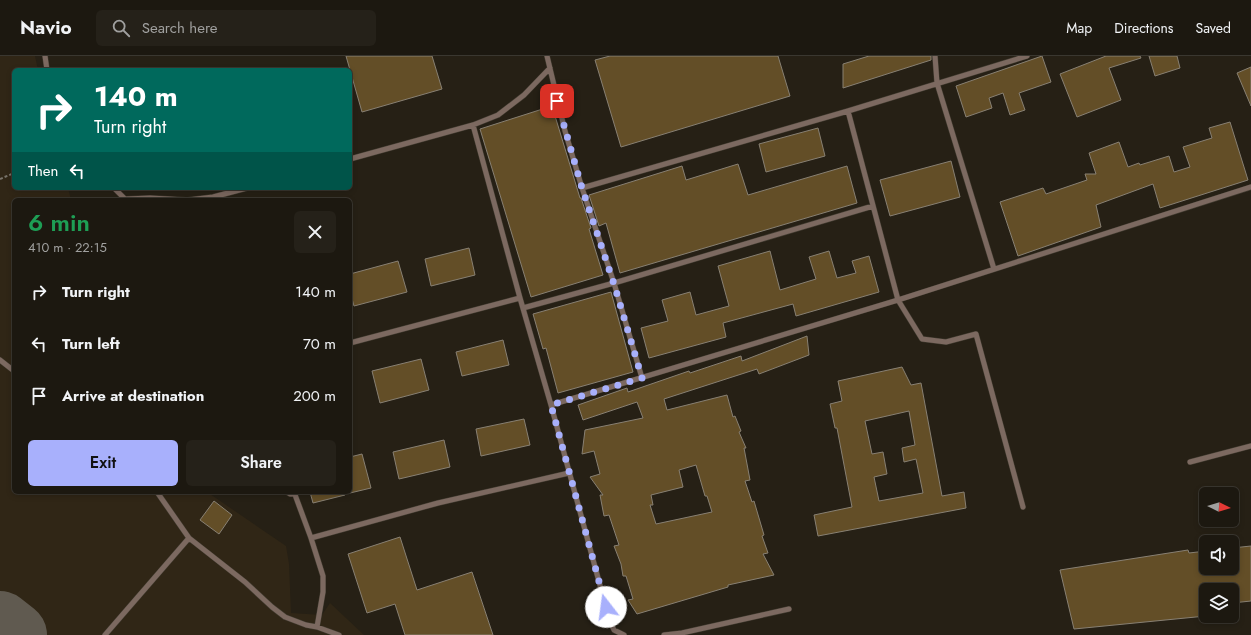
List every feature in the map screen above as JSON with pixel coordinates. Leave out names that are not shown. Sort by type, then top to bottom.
[{"type":"lane","points":[[45,56],[47,68]]},
{"type":"lane","points":[[548,56],[565,131],[614,284],[642,378]]},
{"type":"lane","points":[[935,56],[937,83],[994,269]]},
{"type":"lane","points":[[582,188],[848,111],[1027,56]]},
{"type":"lane","points":[[352,158],[473,125],[498,115],[524,95],[550,68]]},
{"type":"lane","points":[[848,111],[898,300],[922,339],[946,342],[976,334],[1023,507]]},
{"type":"lane","points":[[473,125],[610,622],[614,630],[624,635]]},
{"type":"lane","points":[[551,405],[898,300],[1251,187]]},
{"type":"lane","points":[[116,190],[124,198]]},
{"type":"lane","points":[[217,198],[241,190]]},
{"type":"lane","points":[[523,308],[614,284],[873,206]]},
{"type":"lane","points":[[352,342],[520,298]]},
{"type":"lane","points":[[0,360],[12,370]]},
{"type":"lane","points":[[1190,462],[1251,446]]},
{"type":"lane","points":[[311,538],[438,504],[569,473]]},
{"type":"lane","points":[[158,494],[189,538],[245,582],[272,607],[285,617],[339,635]]},
{"type":"lane","points":[[294,494],[323,576],[323,592],[317,627]]},
{"type":"lane","points":[[106,635],[189,538]]},
{"type":"lane","points":[[664,635],[682,633],[789,609]]},
{"type":"path","points":[[0,179],[12,174]]},
{"type":"shaded area","points":[[0,56],[35,56],[38,68],[12,68],[12,190],[68,190],[70,198],[12,198],[12,494],[210,494],[286,546],[289,564],[291,613],[322,615],[330,603],[364,635],[0,635]]},
{"type":"building","points":[[346,56],[432,56],[442,89],[362,112],[352,77],[352,68],[349,68]]},
{"type":"building","points":[[610,56],[778,56],[790,96],[621,147],[595,60]]},
{"type":"building","points":[[869,56],[931,56],[931,60],[843,88],[843,64]]},
{"type":"building","points":[[1042,56],[1051,82],[1019,93],[1025,110],[1010,115],[1003,93],[989,98],[992,108],[966,117],[956,86]]},
{"type":"building","points":[[1106,56],[1140,56],[1141,58],[1109,68],[1121,100],[1077,117],[1060,74]]},
{"type":"building","points":[[1149,56],[1177,56],[1180,68],[1155,76]]},
{"type":"building","points":[[1251,67],[1251,106],[1237,73]]},
{"type":"building","points":[[552,106],[580,198],[591,228],[589,229],[603,275],[531,297],[480,129]]},
{"type":"building","points":[[1230,122],[1248,180],[1160,208],[1153,184],[1096,205],[1101,227],[1018,256],[1000,202],[1043,188],[1046,194],[1087,180],[1085,174],[1096,174],[1089,153],[1119,142],[1128,167],[1169,156],[1174,172],[1190,167],[1183,147],[1212,138],[1209,128]]},
{"type":"building","points":[[818,128],[825,156],[766,172],[759,144]]},
{"type":"building","points":[[951,161],[960,197],[890,216],[880,180]]},
{"type":"building","points":[[738,164],[748,195],[847,166],[857,203],[620,273],[606,223],[599,226],[589,195],[682,166],[686,180]]},
{"type":"building","points":[[469,248],[475,275],[431,286],[425,259]]},
{"type":"building","points":[[770,251],[780,290],[816,279],[809,257],[829,251],[837,278],[856,273],[852,261],[869,256],[879,292],[796,316],[793,304],[723,323],[726,337],[649,358],[641,328],[668,321],[662,300],[690,292],[696,315],[729,306],[718,266]]},
{"type":"building","points":[[398,261],[407,292],[354,306],[352,298],[352,273]]},
{"type":"building","points":[[611,292],[633,372],[558,393],[546,348],[543,349],[533,314]]},
{"type":"building","points":[[807,336],[809,355],[759,374],[757,369],[664,399],[667,410],[727,395],[733,417],[735,416],[741,431],[739,432],[746,448],[744,448],[750,480],[745,481],[752,502],[754,501],[764,535],[762,536],[768,553],[763,554],[774,575],[728,585],[728,587],[637,614],[628,600],[633,599],[626,576],[623,576],[621,564],[614,546],[619,545],[609,515],[604,516],[600,495],[603,495],[590,477],[600,474],[594,451],[582,454],[585,430],[643,418],[637,402],[583,420],[578,405],[627,388],[628,392],[689,371],[690,373],[741,356],[742,361]],"holes":[[[696,465],[705,496],[707,496],[712,512],[656,524],[650,505],[653,505],[651,495],[683,487],[679,470]]]},
{"type":"building","points":[[503,340],[509,365],[462,376],[456,352]]},
{"type":"building","points":[[421,359],[429,390],[380,403],[372,371]]},
{"type":"building","points":[[902,367],[911,385],[921,383],[942,496],[964,492],[966,508],[818,536],[814,515],[852,507],[837,428],[835,428],[830,404],[842,401],[838,381]],"holes":[[[909,411],[915,445],[902,448],[904,462],[916,459],[923,493],[879,501],[874,477],[887,474],[883,452],[872,454],[865,421]]]},
{"type":"building","points":[[524,419],[530,445],[481,456],[476,429]]},
{"type":"building","points":[[444,440],[450,467],[399,479],[393,452]]},
{"type":"building","points":[[362,454],[371,488],[352,493],[352,456]]},
{"type":"building","points":[[311,494],[345,495],[313,503]]},
{"type":"building","points":[[214,501],[232,515],[219,534],[200,520]]},
{"type":"building","points":[[400,537],[417,590],[472,572],[493,635],[405,635],[395,604],[367,613],[348,554]]},
{"type":"building","points":[[1251,546],[1251,601],[1239,602],[1239,583],[1199,583],[1199,617],[1074,629],[1060,570],[1188,550],[1189,553],[1199,552],[1199,575],[1239,575],[1239,547]]},
{"type":"runway","points":[[0,624],[14,635]]},
{"type":"route","points":[[557,101],[582,188],[614,284],[642,378],[551,405],[606,607]]}]
